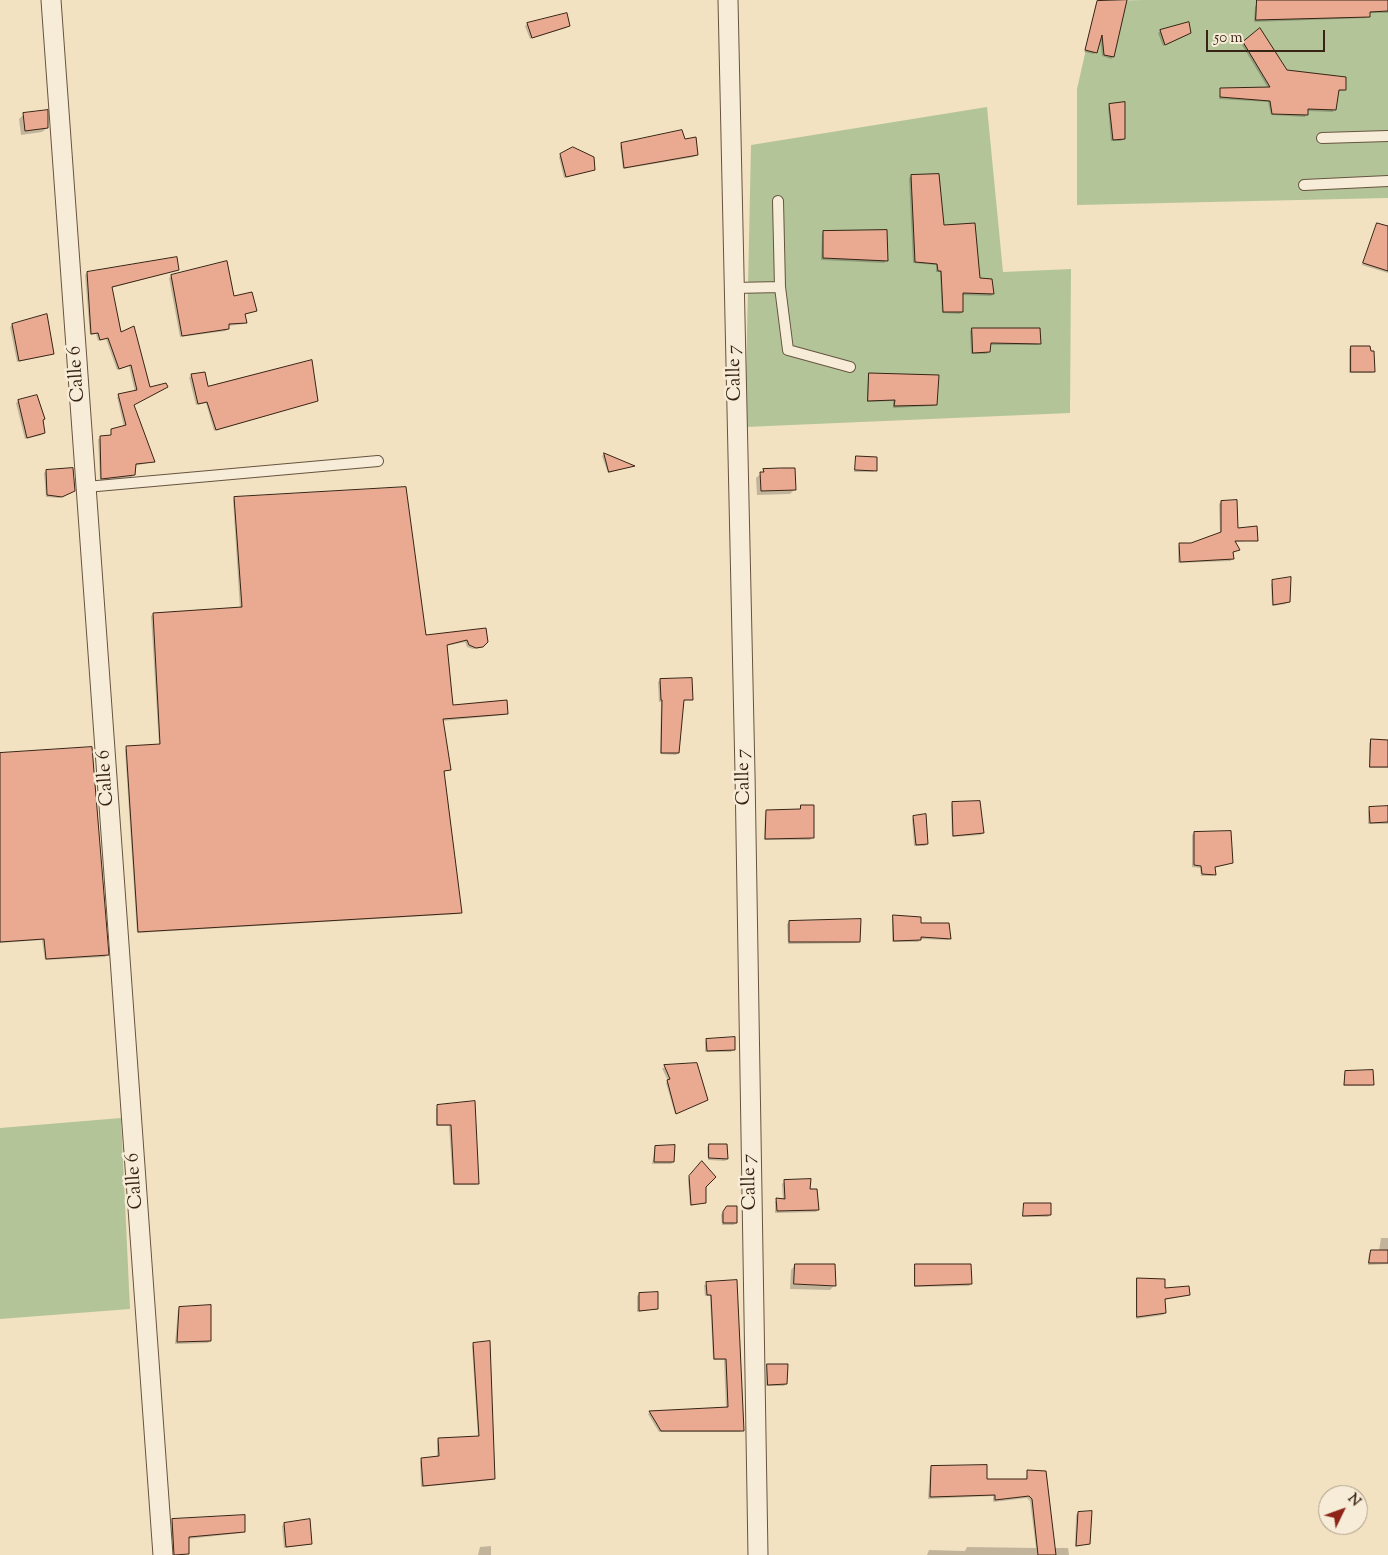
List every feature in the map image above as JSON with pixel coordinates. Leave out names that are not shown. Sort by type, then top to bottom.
[{"type":"street","name":"Calle 6","points":[[51,0],[163,1555]]},
{"type":"street","name":"Calle 7","points":[[728,0],[758,1555]]},
{"type":"lane","points":[[1322,138],[1388,136]]},
{"type":"lane","points":[[1304,185],[1388,181]]},
{"type":"lane","points":[[778,201],[780,287],[788,350],[850,367]]},
{"type":"lane","points":[[734,288],[780,287]]},
{"type":"lane","points":[[86,487],[378,461]]},
{"type":"green space","points":[[1388,0],[1388,198],[1077,205],[1077,89],[1097,1]]},
{"type":"green space","points":[[987,107],[1003,272],[1071,269],[1070,413],[745,427],[751,145]]},
{"type":"green space","points":[[121,1118],[130,1309],[0,1319],[0,1128]]},
{"type":"building","points":[[1127,0],[1114,57],[1104,55],[1102,35],[1097,53],[1085,50],[1097,1]]},
{"type":"building","points":[[1257,0],[1388,0],[1388,11],[1370,12],[1370,17],[1256,20]]},
{"type":"building","points":[[567,13],[570,26],[532,38],[527,23]]},
{"type":"building","points":[[1189,22],[1191,33],[1165,45],[1160,30]]},
{"type":"building","points":[[1260,28],[1287,70],[1346,77],[1346,90],[1339,90],[1336,110],[1308,109],[1308,115],[1272,114],[1270,101],[1220,97],[1220,88],[1270,87],[1243,42]]},
{"type":"building","points":[[1125,102],[1125,139],[1113,140],[1109,104]]},
{"type":"building","points":[[48,110],[48,128],[25,131],[23,113]]},
{"type":"building","points":[[682,130],[685,139],[696,137],[698,155],[624,168],[621,143]]},
{"type":"building","points":[[573,147],[594,157],[595,170],[566,177],[560,154]]},
{"type":"building","points":[[939,174],[944,225],[975,223],[980,278],[992,279],[994,294],[963,293],[963,312],[943,312],[941,271],[938,271],[937,264],[915,262],[911,175]]},
{"type":"building","points":[[1377,223],[1388,226],[1388,271],[1363,263]]},
{"type":"building","points":[[887,230],[888,261],[823,258],[823,231]]},
{"type":"building","points":[[177,257],[179,270],[112,287],[121,332],[134,326],[150,387],[166,383],[168,387],[134,405],[155,462],[136,464],[135,475],[101,479],[100,436],[111,435],[111,429],[126,425],[118,394],[137,390],[131,365],[119,369],[108,338],[100,340],[98,333],[91,334],[87,272]]},
{"type":"building","points":[[227,261],[234,296],[252,292],[257,311],[245,314],[247,323],[229,324],[229,329],[182,336],[171,275]]},
{"type":"building","points":[[47,314],[54,354],[19,361],[12,324]]},
{"type":"building","points":[[972,328],[1040,328],[1041,344],[991,343],[990,352],[973,353]]},
{"type":"building","points":[[1351,346],[1370,346],[1371,351],[1374,351],[1375,372],[1351,372]]},
{"type":"building","points":[[312,360],[318,401],[216,430],[207,402],[198,404],[191,374],[205,372],[208,386]]},
{"type":"building","points":[[869,373],[939,375],[937,405],[894,406],[895,400],[868,401]]},
{"type":"building","points":[[37,395],[45,419],[43,420],[45,433],[27,438],[18,400]]},
{"type":"building","points":[[604,453],[635,466],[609,472]]},
{"type":"building","points":[[856,456],[877,457],[877,471],[855,470]]},
{"type":"building","points":[[73,468],[75,491],[62,497],[47,495],[46,470]]},
{"type":"building","points":[[795,468],[796,490],[761,491],[760,472],[764,472],[763,469]]},
{"type":"building","points":[[406,487],[426,635],[486,628],[488,642],[483,647],[476,648],[469,645],[467,640],[447,645],[453,705],[507,700],[508,714],[443,719],[451,770],[444,771],[462,913],[138,932],[126,746],[160,744],[153,613],[242,607],[234,497]]},
{"type":"building","points":[[1237,500],[1238,528],[1257,526],[1258,541],[1235,541],[1240,550],[1233,552],[1234,559],[1180,562],[1179,543],[1191,543],[1221,532],[1221,501]]},
{"type":"building","points":[[1291,577],[1290,602],[1273,605],[1272,580]]},
{"type":"building","points":[[692,678],[693,700],[684,700],[679,753],[661,753],[662,700],[660,679]]},
{"type":"building","points":[[1371,739],[1388,740],[1388,767],[1370,767]]},
{"type":"building","points":[[92,747],[109,955],[46,959],[44,939],[0,942],[0,753]]},
{"type":"building","points":[[980,801],[984,833],[953,836],[952,802]]},
{"type":"building","points":[[801,805],[814,805],[814,838],[765,839],[766,810],[800,809]]},
{"type":"building","points":[[1388,806],[1388,822],[1370,823],[1369,807]]},
{"type":"building","points":[[926,814],[928,844],[916,845],[913,816]]},
{"type":"building","points":[[1231,831],[1233,863],[1215,867],[1216,875],[1202,874],[1201,866],[1194,865],[1194,832]]},
{"type":"building","points":[[893,915],[921,917],[921,923],[949,923],[951,939],[921,937],[921,940],[894,941]]},
{"type":"building","points":[[861,919],[860,942],[789,942],[789,921]]},
{"type":"building","points":[[735,1037],[735,1050],[707,1051],[706,1039]]},
{"type":"building","points":[[697,1063],[708,1100],[676,1114],[667,1080],[670,1079],[664,1065]]},
{"type":"building","points":[[1373,1070],[1374,1085],[1344,1085],[1345,1071]]},
{"type":"building","points":[[475,1101],[479,1184],[454,1184],[451,1125],[437,1125],[437,1105]]},
{"type":"building","points":[[709,1144],[727,1144],[728,1159],[709,1158]]},
{"type":"building","points":[[675,1145],[674,1162],[654,1162],[655,1146]]},
{"type":"building","points":[[702,1161],[716,1177],[706,1187],[706,1203],[691,1205],[689,1176]]},
{"type":"building","points":[[811,1179],[810,1189],[817,1189],[819,1210],[777,1211],[776,1198],[785,1199],[784,1180]]},
{"type":"building","points":[[1024,1203],[1051,1203],[1051,1215],[1023,1216]]},
{"type":"building","points":[[727,1206],[737,1206],[737,1223],[723,1223],[723,1212]]},
{"type":"building","points":[[1371,1250],[1388,1250],[1388,1263],[1369,1263]]},
{"type":"building","points":[[795,1264],[835,1264],[836,1286],[794,1284]]},
{"type":"building","points":[[915,1264],[971,1264],[972,1284],[915,1286]]},
{"type":"building","points":[[1137,1278],[1165,1279],[1165,1288],[1189,1286],[1190,1295],[1165,1299],[1166,1313],[1137,1317]]},
{"type":"building","points":[[737,1280],[744,1431],[661,1431],[649,1411],[728,1407],[726,1359],[714,1359],[711,1295],[707,1295],[706,1282]]},
{"type":"building","points":[[658,1292],[658,1309],[639,1311],[639,1293]]},
{"type":"building","points":[[211,1305],[211,1341],[177,1342],[179,1307]]},
{"type":"building","points":[[490,1341],[495,1479],[423,1486],[421,1458],[439,1456],[438,1438],[479,1436],[473,1343]]},
{"type":"building","points":[[767,1364],[788,1364],[787,1384],[768,1385]]},
{"type":"building","points":[[987,1465],[987,1479],[1027,1479],[1027,1470],[1046,1471],[1056,1555],[1038,1555],[1032,1499],[1029,1496],[995,1500],[995,1495],[930,1497],[931,1466]]},
{"type":"building","points":[[1092,1511],[1090,1544],[1076,1546],[1078,1512]]},
{"type":"building","points":[[245,1515],[245,1532],[189,1537],[189,1554],[174,1555],[172,1519]]},
{"type":"building","points":[[310,1519],[312,1544],[286,1547],[284,1523]]}]
